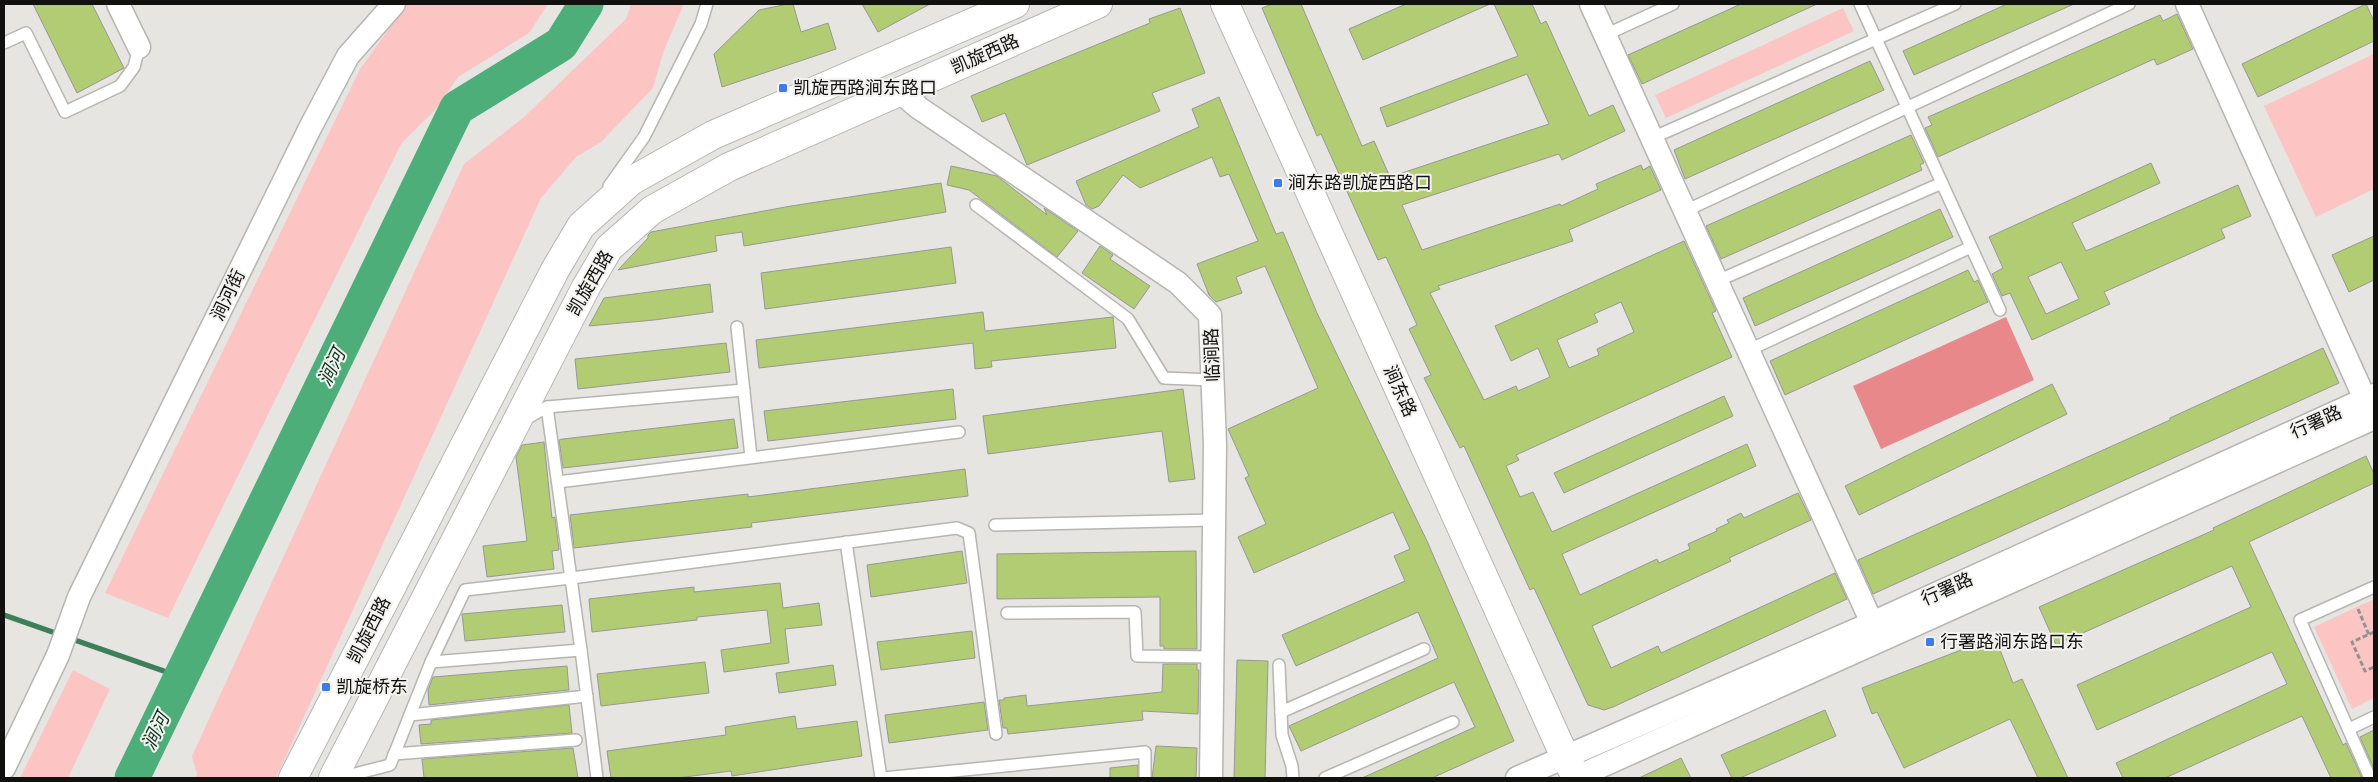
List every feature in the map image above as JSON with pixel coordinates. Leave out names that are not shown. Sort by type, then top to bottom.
[{"type":"main road","name":"凯旋西路","points":[[293,778],[555,270],[581,226],[631,181],[713,135],[1015,4]]},
{"type":"main road","name":"凯旋西路","points":[[333,778],[586,287],[608,248],[652,210],[729,167],[1098,4]]},
{"type":"main road","name":"涧东路","points":[[1212,4],[1568,772]]},
{"type":"main road","name":"涧东路","points":[[1224,4],[1568,772]]},
{"type":"street","points":[[118,4],[139,47]]},
{"type":"street","name":"涧河街","points":[[4,768],[58,655],[79,597],[310,128],[348,56],[394,4]]},
{"type":"street","points":[[1591,4],[1872,623]]},
{"type":"street","points":[[2187,4],[2372,408]]},
{"type":"street","name":"临涧路","points":[[900,92],[918,108],[1178,283],[1210,315],[1215,445],[1211,778]]},
{"type":"street","name":"行署路","points":[[1568,772],[1872,623],[2372,408]]},
{"type":"street","name":"行署路","points":[[1517,778],[1568,772],[2372,408]]},
{"type":"lane","points":[[581,226],[644,137],[701,24],[707,4]]},
{"type":"lane","points":[[1605,35],[1673,4]]},
{"type":"lane","points":[[1860,4],[2000,310]]},
{"type":"lane","points":[[1652,138],[1955,4]]},
{"type":"lane","points":[[1685,211],[2129,4]]},
{"type":"lane","points":[[4,44],[26,33],[65,112],[120,86],[134,67],[139,47]]},
{"type":"lane","points":[[1717,281],[1942,183]]},
{"type":"lane","points":[[976,205],[1128,319],[1164,378],[1213,380]]},
{"type":"lane","points":[[1749,350],[1971,247]]},
{"type":"lane","points":[[737,327],[751,457]]},
{"type":"lane","points":[[514,426],[547,407],[744,390]]},
{"type":"lane","points":[[547,407],[581,650],[596,778]]},
{"type":"lane","points":[[558,482],[959,432]]},
{"type":"lane","points":[[995,525],[1214,520]]},
{"type":"lane","points":[[339,778],[390,765],[431,662],[464,590],[957,528],[969,533],[996,734]]},
{"type":"lane","points":[[846,542],[882,778],[1001,772],[1144,752],[1145,778]]},
{"type":"lane","points":[[2370,778],[2300,620],[2374,587]]},
{"type":"lane","points":[[1007,613],[1136,612],[1137,656],[1212,657]]},
{"type":"lane","points":[[431,662],[581,650]]},
{"type":"lane","points":[[1280,712],[1424,650]]},
{"type":"lane","points":[[1279,665],[1282,736],[1292,766],[1293,778]]},
{"type":"lane","points":[[410,715],[587,696]]},
{"type":"lane","points":[[2349,729],[2374,717]]},
{"type":"lane","points":[[1325,778],[1453,722]]},
{"type":"lane","points":[[394,754],[576,740]]},
{"type":"path","points":[[2352,597],[2369,635]]},
{"type":"path","points":[[2374,632],[2352,642],[2365,671],[2374,666]]},
{"type":"shaded area","points":[[407,4],[548,4],[529,33],[458,77],[435,110],[401,144],[168,618],[105,593],[360,69]]},
{"type":"shaded area","points":[[631,4],[684,4],[664,50],[653,88],[601,142],[576,157],[541,198],[276,778],[195,778],[197,774],[192,756],[464,164],[523,118],[626,19]]},
{"type":"shaded area","points":[[1843,8],[1854,31],[1666,118],[1655,95]]},
{"type":"shaded area","points":[[2374,54],[2374,189],[2316,217],[2264,106]]},
{"type":"shaded area","points":[[2006,317],[2034,380],[1881,449],[1853,386]]},
{"type":"shaded area","points":[[2374,599],[2374,698],[2352,709],[2314,627]]},
{"type":"shaded area","points":[[73,670],[110,689],[68,778],[20,778]]},
{"type":"building","points":[[33,4],[92,4],[124,68],[77,93]]},
{"type":"building","points":[[793,4],[801,32],[828,23],[836,49],[722,87],[714,54],[759,10]]},
{"type":"building","points":[[862,4],[930,4],[878,32]]},
{"type":"building","points":[[1272,4],[1301,4],[1362,146],[1374,141],[1390,177],[1549,124],[1527,74],[1387,127],[1380,108],[1518,56],[1494,4],[1532,4],[1541,24],[1546,21],[1589,116],[1613,105],[1625,131],[1562,160],[1559,154],[1402,205],[1422,250],[1560,204],[1561,206],[1598,189],[1596,184],[1641,165],[1643,170],[1650,166],[1661,190],[1569,230],[1573,241],[1438,286],[1440,289],[1430,293],[1484,400],[1516,386],[1518,391],[1550,377],[1538,348],[1511,361],[1495,326],[1684,241],[1716,311],[1712,313],[1732,357],[1516,455],[1519,460],[1506,466],[1520,497],[1533,492],[1552,532],[1747,444],[1756,466],[1562,554],[1580,595],[1657,559],[1659,563],[1690,549],[1688,544],[1717,531],[1716,529],[1729,523],[1727,520],[1741,513],[1744,518],[1798,493],[1811,520],[1729,558],[1731,561],[1592,626],[1611,668],[1658,646],[1661,653],[1835,573],[1847,599],[1613,707],[1604,710],[1588,705],[1534,588],[1530,590],[1464,446],[1460,448],[1424,378],[1431,375],[1409,329],[1417,325],[1386,257],[1378,260],[1321,134],[1317,136],[1262,8]],"holes":[[[1621,302],[1634,332],[1597,349],[1599,355],[1569,368],[1557,340],[1598,322],[1594,314]]]},
{"type":"building","points":[[1406,4],[1490,4],[1363,60],[1349,29]]},
{"type":"building","points":[[1741,4],[1817,4],[1642,84],[1628,55]]},
{"type":"building","points":[[2007,4],[2074,4],[1914,75],[1903,51]]},
{"type":"building","points":[[2366,4],[2374,21],[2374,41],[2258,97],[2242,64]]},
{"type":"building","points":[[1180,8],[1205,73],[1152,93],[1160,111],[1027,165],[1005,113],[982,122],[971,96],[1150,23],[1149,19]]},
{"type":"building","points":[[2177,14],[2193,49],[2157,65],[2154,59],[1938,157],[1925,128],[1932,125],[1928,117],[2160,15],[2163,21]]},
{"type":"building","points":[[1870,61],[1884,90],[1685,179],[1674,150]]},
{"type":"building","points":[[1219,97],[1276,234],[1283,232],[1317,313],[1427,541],[1514,741],[1432,778],[1362,778],[1475,727],[1454,682],[1301,751],[1289,726],[1438,658],[1418,612],[1296,666],[1282,635],[1405,581],[1394,556],[1410,549],[1393,512],[1254,573],[1238,537],[1266,524],[1245,478],[1249,476],[1228,429],[1318,388],[1265,266],[1236,277],[1242,293],[1216,302],[1209,295],[1197,264],[1258,241],[1229,174],[1220,177],[1212,157],[1140,188],[1123,175],[1099,206],[1092,209],[1086,205],[1076,181],[1199,127],[1192,109]]},
{"type":"building","points":[[1911,135],[1924,163],[1920,165],[1922,170],[1721,259],[1706,226]]},
{"type":"building","points":[[2151,163],[2160,183],[2072,223],[2086,251],[2238,185],[2251,216],[2221,229],[2225,238],[2104,292],[2110,304],[2032,340],[2010,293],[2002,296],[1992,274],[2003,268],[1989,237]],"holes":[[[2061,262],[2079,299],[2046,314],[2028,277]]]},
{"type":"building","points":[[951,166],[997,176],[1047,215],[1044,208],[1078,231],[1057,257],[969,190],[947,185]]},
{"type":"building","points":[[941,183],[946,212],[744,246],[742,232],[715,236],[717,251],[618,270],[648,238],[651,232],[791,206]]},
{"type":"building","points":[[1940,209],[1953,237],[1755,326],[1743,298]]},
{"type":"building","points":[[2374,236],[2374,280],[2349,292],[2332,255]]},
{"type":"building","points":[[1100,246],[1113,255],[1110,259],[1150,286],[1134,309],[1082,273]]},
{"type":"building","points":[[951,247],[956,283],[765,309],[761,273]]},
{"type":"building","points":[[1968,270],[1974,282],[1978,280],[1988,302],[1785,395],[1770,361]]},
{"type":"building","points":[[710,284],[713,312],[589,326],[604,298]]},
{"type":"building","points":[[983,312],[985,331],[1113,317],[1116,348],[991,361],[992,367],[975,369],[973,343],[759,368],[756,340]]},
{"type":"building","points":[[726,343],[730,372],[578,389],[575,359]]},
{"type":"building","points":[[2323,348],[2339,383],[1873,594],[1858,560],[2170,420],[2170,418]]},
{"type":"building","points":[[2052,384],[2067,414],[1859,515],[1845,486]]},
{"type":"building","points":[[953,389],[956,419],[768,441],[764,411]]},
{"type":"building","points":[[1183,389],[1195,479],[1169,482],[1162,431],[988,454],[983,416]]},
{"type":"building","points":[[1724,396],[1733,416],[1564,493],[1554,473]]},
{"type":"building","points":[[734,419],[738,448],[563,468],[559,440]]},
{"type":"building","points":[[544,442],[552,518],[555,517],[559,550],[552,551],[554,569],[487,577],[483,546],[527,541],[516,457],[522,445]]},
{"type":"building","points":[[2366,456],[2374,474],[2374,483],[2249,542],[2343,745],[2346,743],[2362,778],[2331,778],[2302,716],[2165,778],[2123,778],[2116,763],[2287,684],[2272,652],[2097,730],[2077,685],[2251,607],[2232,566],[2056,645],[2039,607],[2214,530],[2213,528]]},
{"type":"building","points":[[965,469],[968,496],[751,523],[752,527],[574,548],[570,515],[748,494],[748,497]]},
{"type":"building","points":[[962,551],[967,583],[871,597],[867,565]]},
{"type":"building","points":[[1196,551],[1197,649],[1164,649],[1164,646],[1160,646],[1160,597],[997,599],[997,554]]},
{"type":"building","points":[[780,583],[783,608],[819,603],[822,625],[785,629],[789,663],[724,672],[721,650],[771,643],[767,610],[697,617],[697,620],[592,632],[589,599],[694,587],[694,592]]},
{"type":"building","points":[[562,605],[565,632],[465,641],[462,614]]},
{"type":"building","points":[[972,631],[975,658],[881,670],[877,642]]},
{"type":"building","points":[[1995,637],[2013,683],[2022,679],[2068,778],[2038,778],[2010,719],[1904,768],[1877,712],[1872,714],[1862,688]]},
{"type":"building","points":[[1237,660],[1268,661],[1265,778],[1234,778]]},
{"type":"building","points":[[705,662],[709,693],[601,706],[597,674]]},
{"type":"building","points":[[1163,664],[1197,664],[1197,670],[1199,670],[1198,714],[1142,711],[1143,720],[1008,734],[1007,728],[1003,728],[999,700],[1004,700],[1004,698],[1026,695],[1027,706],[1162,692]]},
{"type":"building","points":[[833,665],[836,685],[779,693],[776,673]]},
{"type":"building","points":[[567,666],[569,690],[429,705],[428,690],[433,677]]},
{"type":"building","points":[[984,702],[988,730],[889,743],[885,715]]},
{"type":"building","points":[[569,705],[572,733],[421,744],[419,725],[431,724],[431,720]]},
{"type":"building","points":[[1825,710],[1836,736],[1740,778],[1732,778],[1721,755]]},
{"type":"building","points":[[795,716],[797,729],[857,721],[862,756],[732,776],[731,771],[677,778],[611,778],[607,751],[726,735],[725,727]]},
{"type":"building","points":[[2374,730],[2374,769],[2360,737]]},
{"type":"building","points":[[1156,746],[1197,748],[1196,778],[1152,778]]},
{"type":"building","points":[[573,748],[578,778],[424,778],[422,759]]},
{"type":"building","points":[[1681,758],[1691,778],[1639,778]]},
{"type":"building","points":[[1138,765],[1138,778],[1110,778],[1110,768]]},
{"type":"waterway","name":"涧河","points":[[132,778],[457,108],[561,44],[586,4]]},
{"type":"waterway","points":[[4,615],[61,635]]},
{"type":"waterway","points":[[69,638],[181,677]]},
{"type":"place","name":"凯旋西路涧东路口","points":[[783,88]]},
{"type":"place","name":"涧东路凯旋西路口","points":[[1278,183]]},
{"type":"place","name":"行署路涧东路口东","points":[[1930,642]]},
{"type":"place","name":"凯旋桥东","points":[[326,687]]}]
